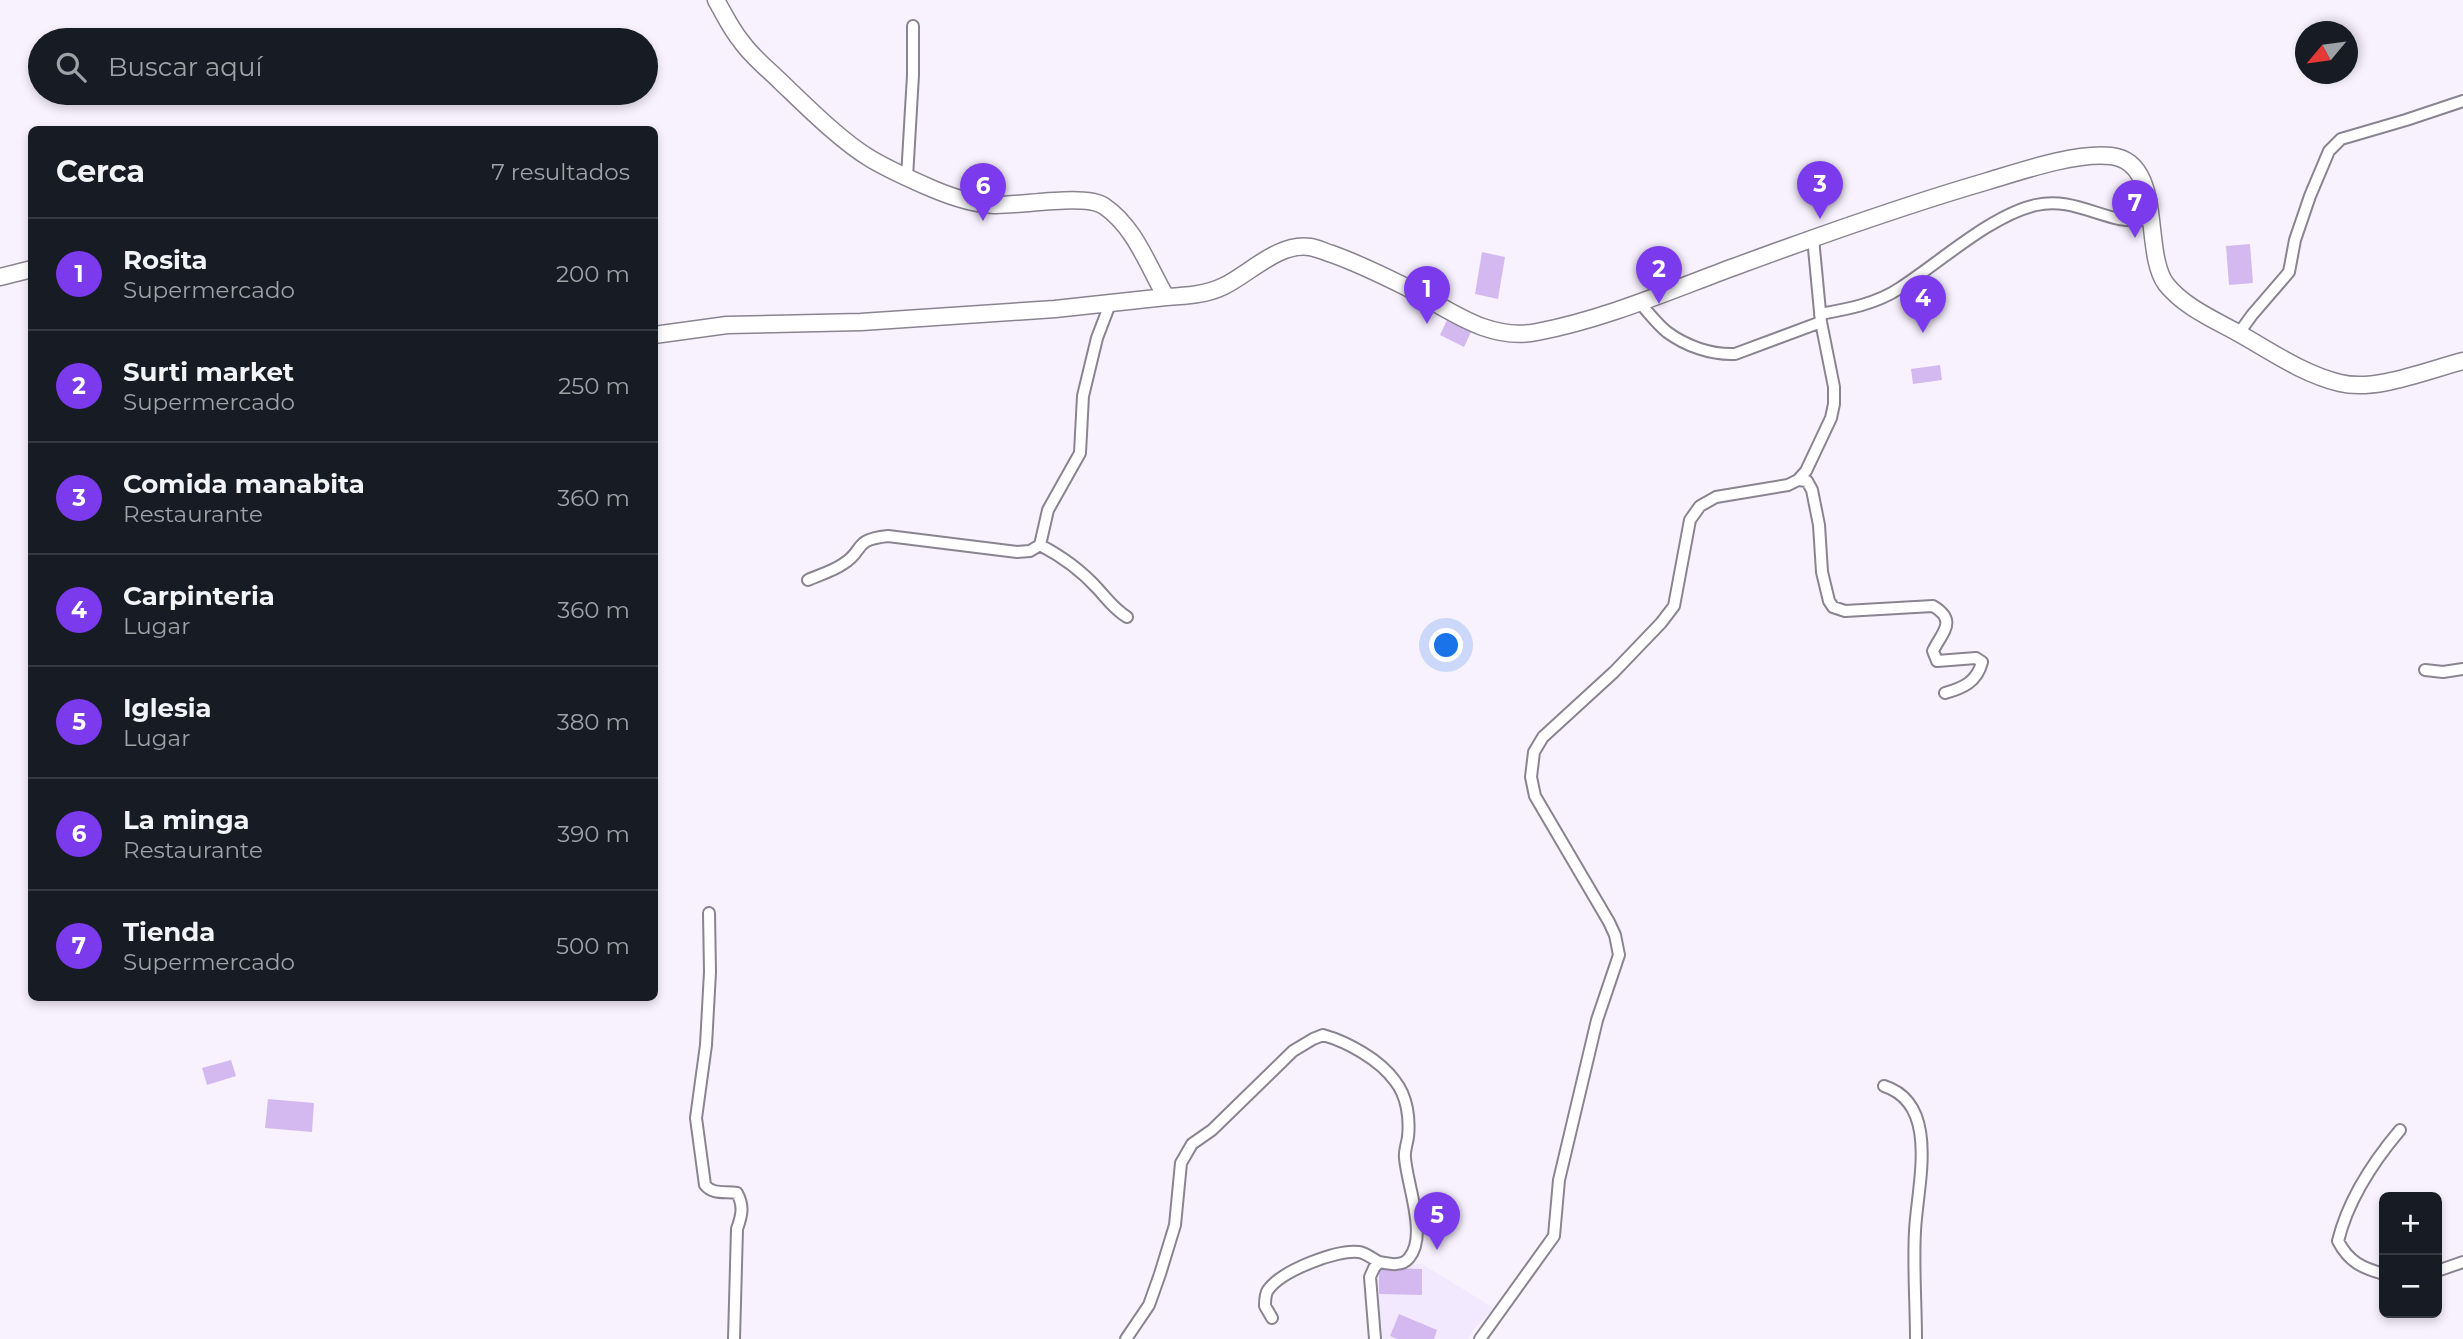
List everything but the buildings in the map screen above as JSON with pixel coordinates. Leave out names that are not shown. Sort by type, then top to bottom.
[{"type":"street","points":[[716,0],[741,42],[812,112],[868,157],[953,197],[982,204],[1034,204],[1080,199],[1103,205],[1121,220],[1137,243],[1166,298]]},
{"type":"street","points":[[907,177],[914,62],[913,26]]},
{"type":"street","points":[[2239,334],[2289,272],[2295,240],[2310,195],[2333,145],[2341,139],[2463,101]]},
{"type":"street","points":[[658,334],[727,325],[860,322],[1192,296],[1222,288],[1283,252],[1299,247],[1311,247],[1346,259],[1462,318],[1507,334],[1536,332],[1640,303],[1813,238],[1938,195],[2033,168],[2080,158],[2111,156],[2132,165],[2147,194],[2157,264],[2165,282],[2179,297],[2293,366],[2342,384],[2372,384],[2463,361]]},
{"type":"street","points":[[1640,303],[1667,332],[1703,351],[1735,354],[1820,318],[1881,299],[1974,236],[2007,216],[2036,205],[2062,203],[2121,219],[2151,220]]},
{"type":"street","points":[[1480,1339],[1554,1236],[1559,1180],[1597,1020],[1619,955],[1609,922],[1535,796],[1531,777],[1534,752],[1543,737],[1614,672],[1661,624],[1674,606],[1690,520],[1700,506],[1716,497],[1776,489],[1798,480],[1806,471],[1820,443],[1834,404],[1834,387],[1820,318],[1813,238]]},
{"type":"street","points":[[0,277],[28,270]]},
{"type":"street","points":[[808,580],[845,564],[861,543],[871,538],[888,536],[1017,552],[1030,551],[1040,545],[1048,509],[1080,453],[1083,396],[1097,338],[1110,304]]},
{"type":"street","points":[[1798,480],[1807,481],[1812,490],[1820,533],[1822,572],[1833,607],[1845,611],[1933,606],[1944,612],[1947,621],[1933,656],[1937,660],[1976,658],[1982,662],[1974,679],[1945,694]]},
{"type":"street","points":[[1040,545],[1067,559],[1115,610],[1126,617]]},
{"type":"street","points":[[2425,670],[2442,672],[2463,669]]},
{"type":"street","points":[[709,913],[710,972],[706,1045],[696,1118],[705,1185],[715,1192],[737,1193],[741,1200],[743,1214],[737,1228],[734,1339]]},
{"type":"street","points":[[1126,1339],[1149,1305],[1160,1274],[1175,1225],[1181,1163],[1192,1144],[1212,1130],[1293,1051],[1323,1035],[1367,1055],[1396,1082],[1406,1105],[1409,1127],[1405,1157],[1417,1224],[1415,1245],[1412,1255],[1399,1264],[1379,1262],[1362,1252],[1350,1252],[1290,1271],[1268,1289],[1265,1306],[1272,1318]]},
{"type":"street","points":[[1884,1086],[1898,1090],[1907,1099],[1920,1129],[1922,1157],[1915,1231],[1916,1339]]},
{"type":"street","points":[[2379,1273],[2360,1267],[2345,1255],[2338,1241],[2343,1220],[2359,1189],[2400,1130]]},
{"type":"street","points":[[1375,1339],[1370,1277],[1379,1262]]},
{"type":"street","points":[[2442,1269],[2463,1262]]},
{"type":"shaded area","points":[[2250,244],[2253,283],[2229,285],[2226,246]]},
{"type":"shaded area","points":[[1482,252],[1505,257],[1498,299],[1475,294]]},
{"type":"shaded area","points":[[1447,320],[1471,332],[1464,347],[1440,335]]},
{"type":"shaded area","points":[[1940,365],[1942,380],[1913,384],[1911,369]]},
{"type":"shaded area","points":[[231,1060],[236,1076],[207,1085],[202,1068]]},
{"type":"shaded area","points":[[268,1099],[314,1103],[312,1132],[265,1128]]},
{"type":"shaded area","points":[[1422,1264],[1494,1308],[1468,1339],[1378,1339],[1376,1268]]},
{"type":"shaded area","points":[[1379,1268],[1422,1269],[1422,1295],[1379,1294]]},
{"type":"shaded area","points":[[1399,1314],[1437,1330],[1434,1339],[1397,1339],[1390,1336]]},
{"type":"place","name":"Comida manabita","points":[[1820,219]]},
{"type":"place","name":"La minga","points":[[983,221]]},
{"type":"place","name":"Tienda","points":[[2135,238]]},
{"type":"place","name":"Surti market","points":[[1659,304]]},
{"type":"place","name":"Rosita","points":[[1427,324]]},
{"type":"place","name":"Carpinteria","points":[[1923,333]]},
{"type":"place","name":"Iglesia","points":[[1437,1250]]}]
